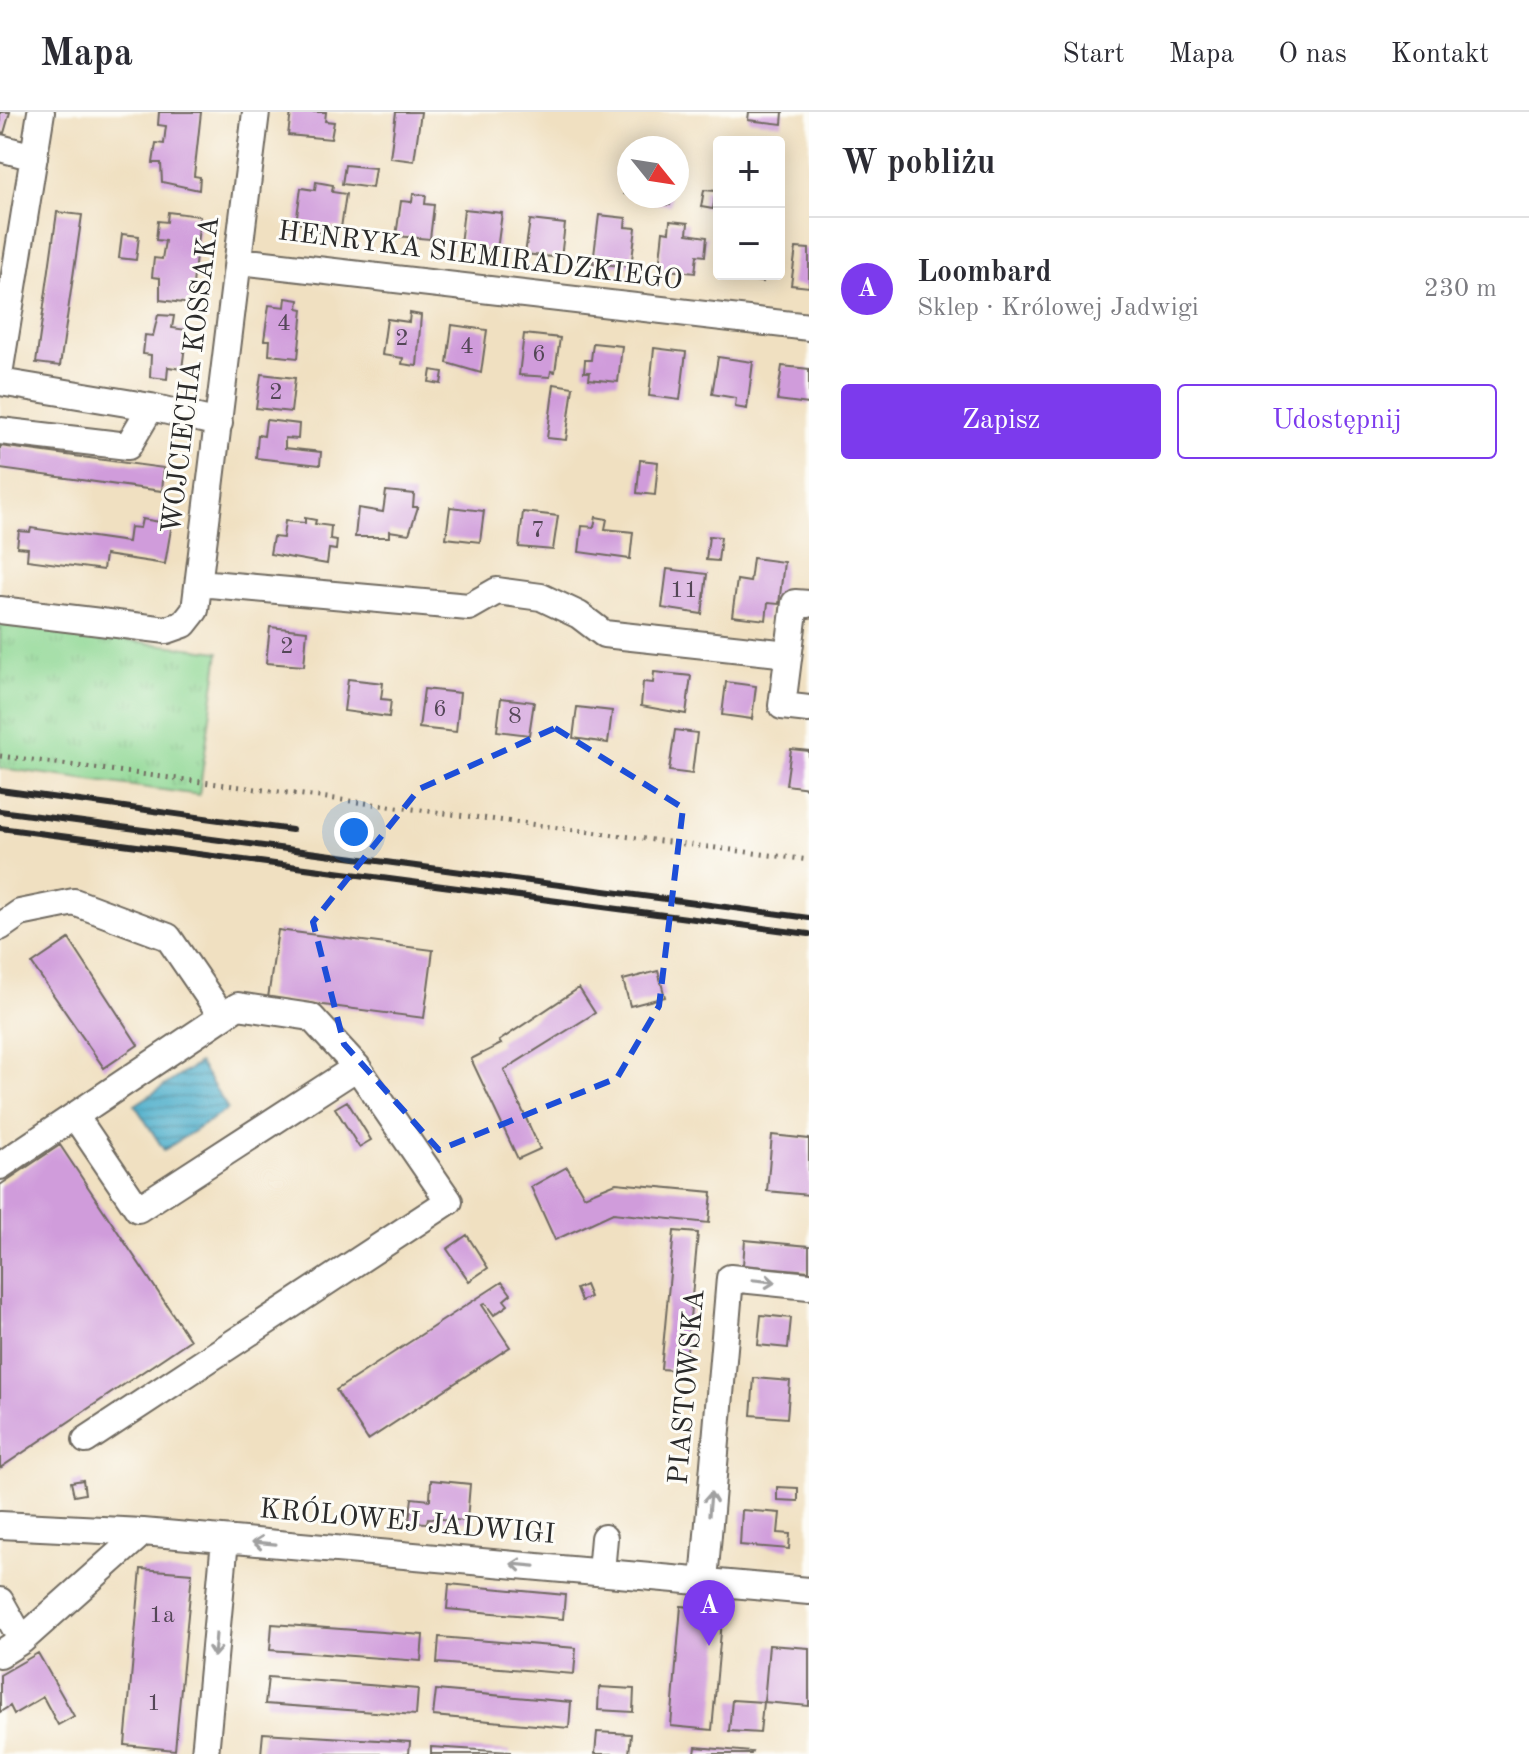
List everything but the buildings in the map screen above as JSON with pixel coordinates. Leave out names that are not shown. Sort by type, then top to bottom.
[{"type":"street","points":[[0,368],[41,112]]},
{"type":"street","name":"WOJCIECHA KOSSAKA","points":[[0,610],[167,630],[184,624],[195,610],[256,112]]},
{"type":"street","points":[[0,148],[34,157]]},
{"type":"street","name":"HENRYKA SIEMIRADZKIEGO","points":[[240,261],[809,327]]},
{"type":"street","points":[[0,382],[151,407],[219,423]]},
{"type":"street","points":[[0,431],[128,446],[151,407]]},
{"type":"street","points":[[199,583],[469,607],[497,591],[541,597],[579,615],[604,634],[788,654]]},
{"type":"street","points":[[809,604],[795,603],[782,706],[809,709]]},
{"type":"street","points":[[0,927],[20,913],[74,902],[168,937],[222,1016]]},
{"type":"street","points":[[0,1166],[238,1006],[311,1017],[357,1067],[449,1201],[86,1440]]},
{"type":"street","points":[[75,1116],[138,1209],[357,1067]]},
{"type":"street","name":"PIASTOWSKA","points":[[704,1581],[730,1278],[809,1286]]},
{"type":"street","name":"KRÓLOWEJ JADWIGI","points":[[0,1525],[143,1532],[809,1591]]},
{"type":"street","points":[[0,1601],[11,1647],[143,1532]]},
{"type":"street","points":[[601,1572],[604,1538]]},
{"type":"street","points":[[205,1754],[225,1540]]},
{"type":"path","points":[[0,756],[809,860]]},
{"type":"highlighted area","points":[[555,728],[683,808],[659,1006],[617,1078],[439,1150],[344,1044],[313,922],[419,789]]},
{"type":"green space","points":[[0,624],[219,652],[199,795],[0,768]]},
{"type":"water","points":[[199,1063],[228,1109],[164,1150],[135,1105]]},
{"type":"railway","points":[[0,790],[292,830]]},
{"type":"railway","points":[[0,811],[809,918]]},
{"type":"railway","points":[[0,828],[809,934]]},
{"type":"place","name":"Loombard","points":[[709,1646]]}]
